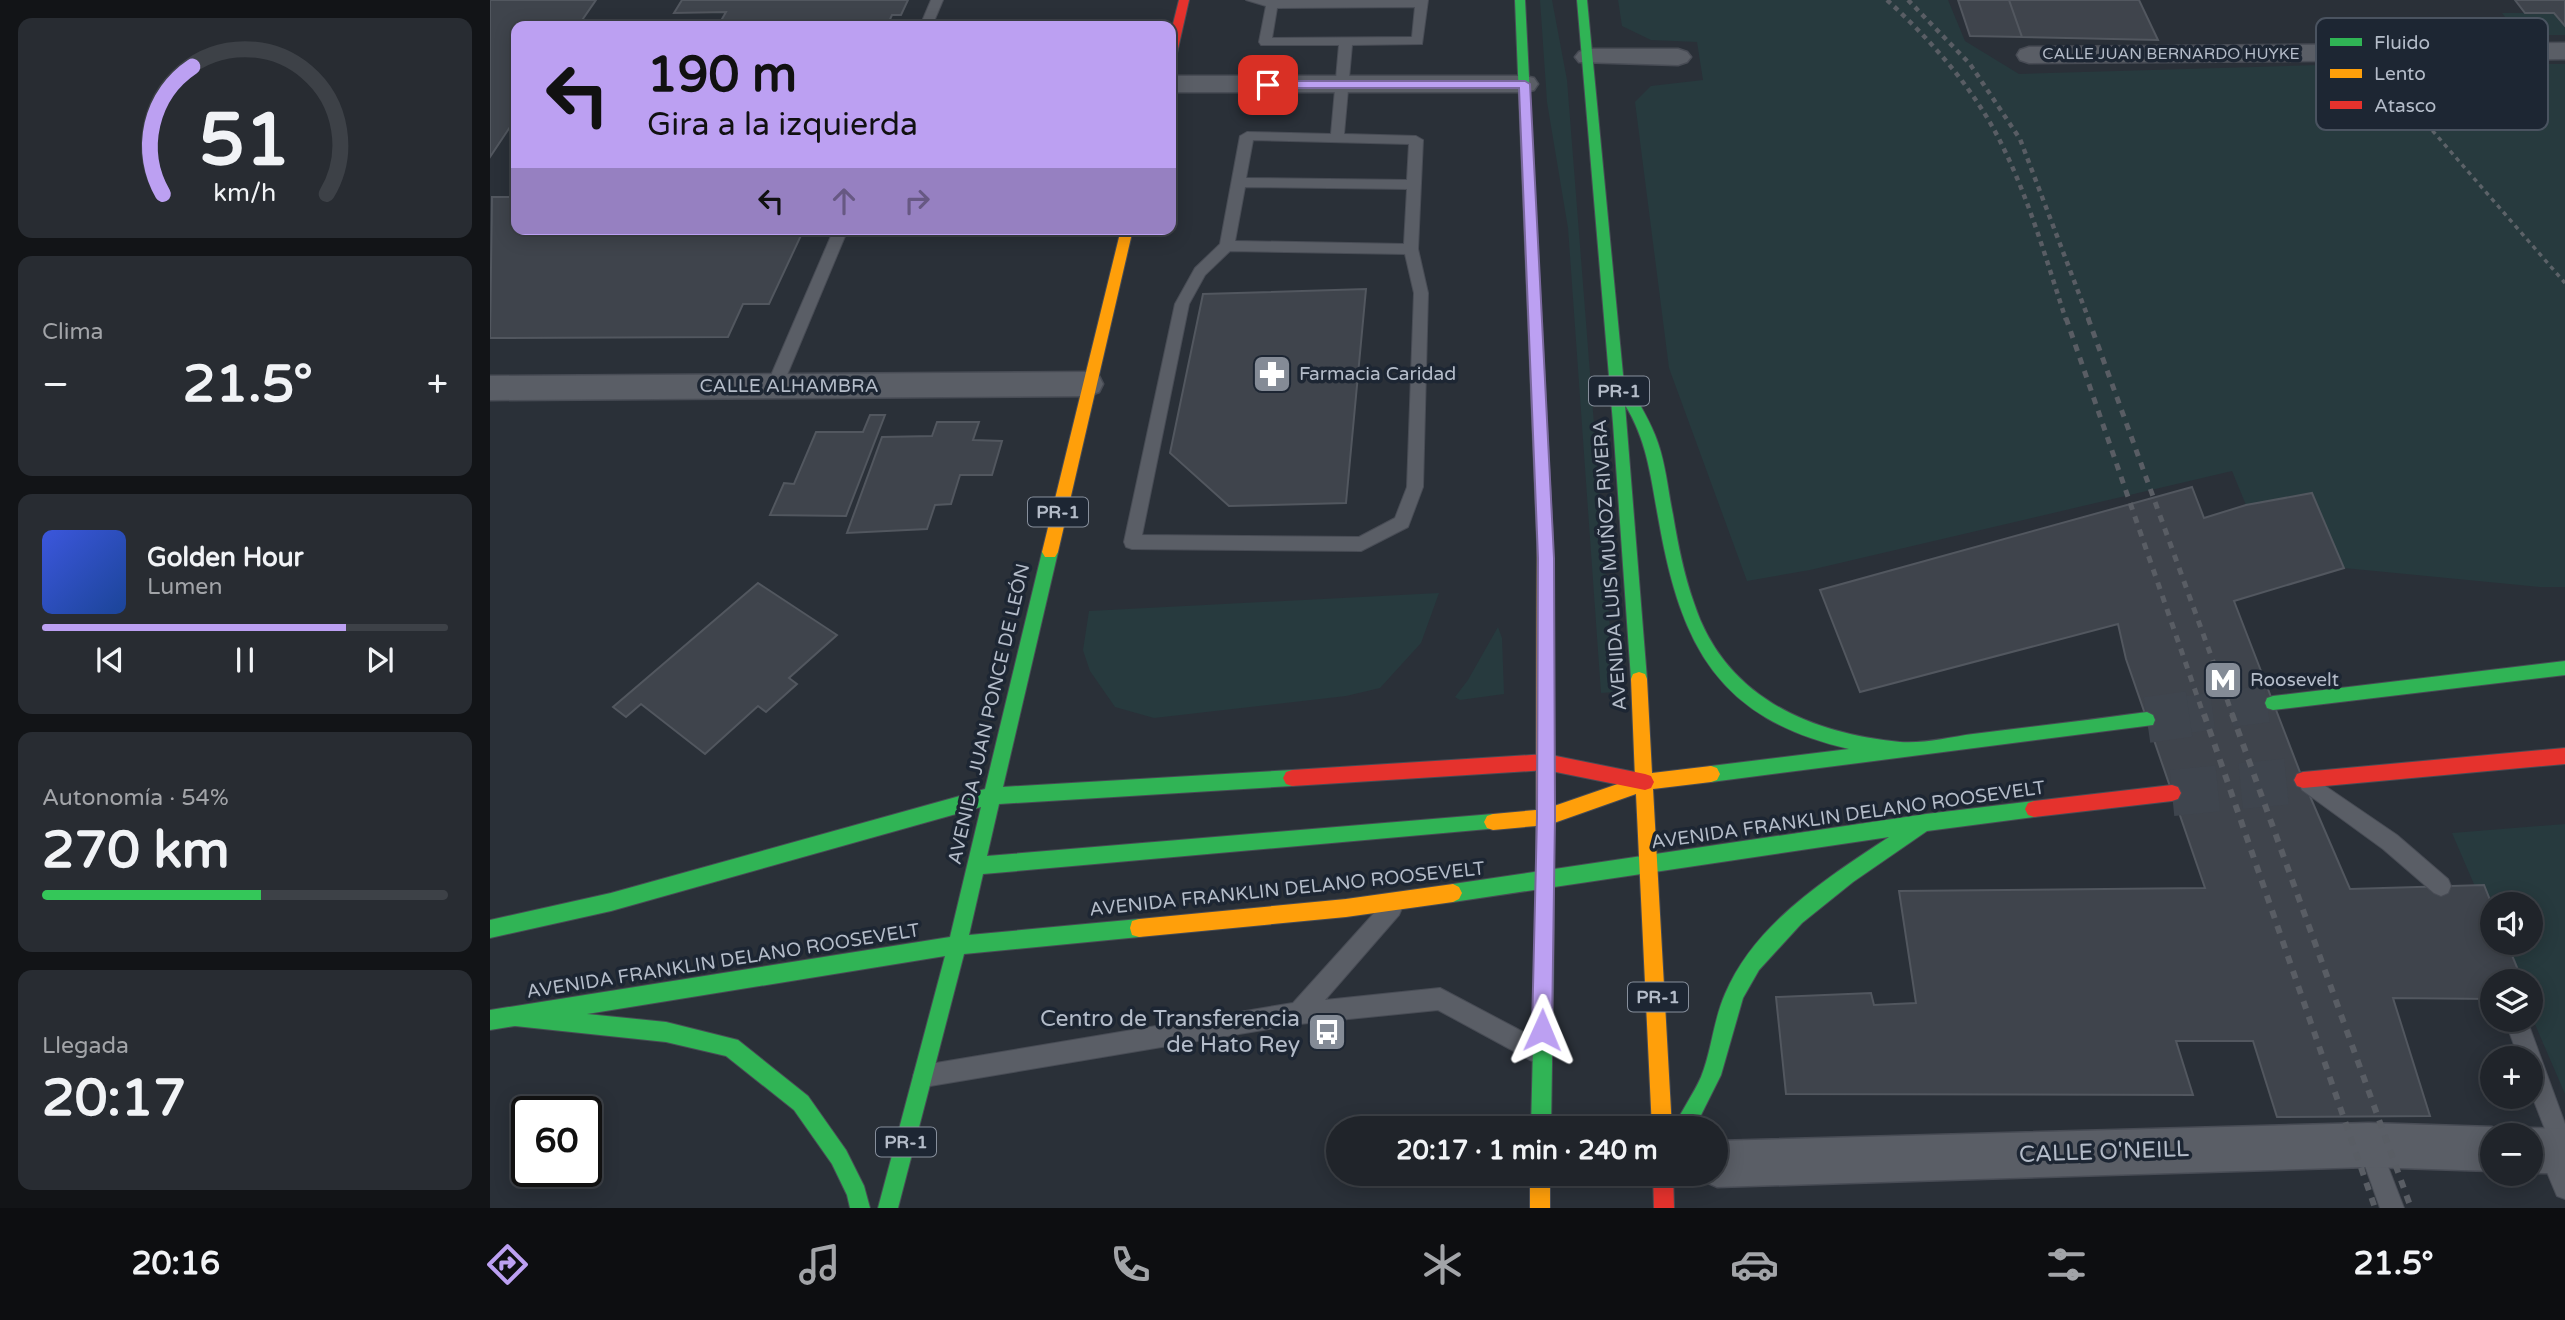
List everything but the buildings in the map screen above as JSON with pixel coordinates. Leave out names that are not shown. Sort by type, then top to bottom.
[{"type":"main road","points":[[1176,33],[1184,0]]},
{"type":"main road","points":[[1520,0],[1546,558],[1546,880],[1541,1116]]},
{"type":"main road","name":"AVENIDA LUIS MUÑOZ RIVERA","points":[[1582,0],[1618,379],[1647,782],[1662,1116]]},
{"type":"main road","name":"AVENIDA JUAN PONCE DE LEÓN","points":[[888,1208],[957,945],[1125,235]]},
{"type":"main road","points":[[1618,379],[1649,436],[1672,552],[1692,624],[1704,652],[1721,676],[1742,698],[1778,718],[1831,737],[1905,751]]},
{"type":"main road","points":[[2273,703],[2565,668]]},
{"type":"main road","points":[[975,866],[1546,817],[1647,782],[2147,720]]},
{"type":"main road","points":[[2303,780],[2565,756]]},
{"type":"main road","points":[[490,929],[611,902],[991,796],[1546,762],[1647,782]]},
{"type":"main road","name":"AVENIDA FRANKLIN DELANO ROOSEVELT","points":[[490,1020],[957,945],[1398,901],[1652,866],[1926,822],[2172,793]]},
{"type":"main road","points":[[1690,1116],[1711,1077],[1720,1040],[1740,982],[1748,972],[1781,931],[1815,898],[1926,822]]},
{"type":"main road","points":[[515,1016],[666,1032],[731,1047],[758,1066],[801,1104],[839,1157],[858,1193],[860,1208]]},
{"type":"main road","points":[[1540,1186],[1540,1208]]},
{"type":"main road","points":[[1663,1186],[1664,1208]]},
{"type":"street","name":"CALLE JUAN BERNARDO HUYKE","points":[[2029,55],[2316,53]]},
{"type":"street","points":[[1588,57],[1678,57]]},
{"type":"street","points":[[1176,84],[1525,84]]},
{"type":"street","name":"CALLE ALHAMBRA","points":[[490,388],[1088,384]]},
{"type":"street","name":"CALLE O'NEILL","points":[[1728,1164],[2369,1145],[2480,1149]]},
{"type":"lane","points":[[928,21],[937,0]]},
{"type":"lane","points":[[1252,0],[1272,4],[1422,2],[1418,41],[1265,42],[1272,4]]},
{"type":"lane","points":[[1337,138],[1346,41]]},
{"type":"lane","points":[[1227,246],[1241,182],[1247,136],[1416,140],[1411,249],[1421,293],[1415,487],[1402,522],[1361,544],[1132,542],[1182,304],[1190,284],[1212,257],[1227,246],[1411,249]]},
{"type":"lane","points":[[1241,182],[1414,185]]},
{"type":"lane","points":[[774,387],[838,235]]},
{"type":"lane","points":[[2303,780],[2381,835],[2441,886]]},
{"type":"lane","points":[[1299,1013],[1398,901]]},
{"type":"lane","points":[[924,1076],[1299,1013],[1440,999],[1541,1054]]},
{"type":"lane","points":[[2543,1109],[2555,1158]]},
{"type":"lane","points":[[2369,1145],[2392,1208]]},
{"type":"path","points":[[2431,130],[2565,283]]},
{"type":"green space","points":[[1540,0],[1552,0],[1567,80],[1615,692],[1601,693],[1568,228],[1547,102]]},
{"type":"green space","points":[[1618,0],[1948,0],[1965,41],[2019,74],[2316,65],[2316,130],[2548,130],[2548,64],[2565,64],[2565,587],[2540,587],[2344,568],[2312,494],[2246,505],[2232,471],[1810,570],[1747,581],[1669,368],[1635,102],[1651,86],[1703,80],[1697,42],[1651,40],[1622,26]]},
{"type":"green space","points":[[2502,13],[2554,13],[2565,26],[2565,35],[2548,35],[2548,18],[2506,18]]},
{"type":"green space","points":[[1439,593],[1421,643],[1380,688],[1346,696],[1154,718],[1115,707],[1090,671],[1083,650],[1089,611]]},
{"type":"green space","points":[[1498,627],[1502,638],[1504,694],[1460,700],[1455,697],[1468,680]]},
{"type":"green space","points":[[2565,824],[2565,1094],[2538,1032],[2543,1032],[2543,969],[2510,969],[2504,955],[2543,955],[2543,892],[2480,892],[2480,898],[2452,833]]},
{"type":"tunnel","points":[[2176,716],[2273,703]]},
{"type":"tunnel","points":[[2147,720],[2189,714]]},
{"type":"tunnel","points":[[2172,793],[2303,780]]},
{"type":"railway","points":[[1887,0],[1952,68],[1992,126],[2030,211],[2066,320]]},
{"type":"railway","points":[[1908,0],[1970,64],[2020,139],[2089,320]]},
{"type":"railway","points":[[2066,318],[2204,716]]},
{"type":"railway","points":[[2088,318],[2233,716]]},
{"type":"railway","points":[[2204,714],[2375,1208]]},
{"type":"railway","points":[[2232,714],[2411,1208]]},
{"type":"traffic: fast","points":[[1520,0],[1545,542]]},
{"type":"traffic: fast","points":[[1582,0],[1620,423],[1639,679]]},
{"type":"traffic: fast","points":[[1624,390],[1642,421],[1658,468],[1676,570],[1686,605],[1699,636],[1715,663],[1735,687],[1761,707],[1793,723],[1832,737],[1905,751]]},
{"type":"traffic: fast","points":[[888,1208],[957,945],[1050,552]]},
{"type":"traffic: fast","points":[[2273,703],[2565,668]]},
{"type":"traffic: fast","points":[[1711,774],[2147,720]]},
{"type":"traffic: fast","points":[[490,929],[611,902],[991,796],[1292,778]]},
{"type":"traffic: fast","points":[[1453,893],[2034,809]]},
{"type":"traffic: fast","points":[[975,866],[1493,822]]},
{"type":"traffic: fast","points":[[1690,1116],[1711,1075],[1736,991],[1773,939],[1820,895],[1926,822]]},
{"type":"traffic: fast","points":[[490,1020],[957,945],[1139,928]]},
{"type":"traffic: fast","points":[[1541,1116],[1545,928]]},
{"type":"traffic: fast","points":[[515,1016],[666,1032],[731,1047],[801,1103],[839,1157],[857,1193],[860,1208]]},
{"type":"traffic: slow","points":[[1050,552],[1126,235]]},
{"type":"traffic: slow","points":[[1545,542],[1545,928]]},
{"type":"traffic: slow","points":[[1639,679],[1661,1116]]},
{"type":"traffic: slow","points":[[1493,822],[1546,817],[1647,782],[1711,774]]},
{"type":"traffic: slow","points":[[1139,928],[1346,908],[1453,893]]},
{"type":"traffic: slow","points":[[1540,1186],[1540,1208]]},
{"type":"traffic: jam","points":[[1176,33],[1184,0]]},
{"type":"traffic: jam","points":[[2303,780],[2565,756]]},
{"type":"traffic: jam","points":[[1292,778],[1546,762],[1645,782]]},
{"type":"traffic: jam","points":[[2034,809],[2172,793]]},
{"type":"traffic: jam","points":[[1663,1186],[1664,1208]]},
{"type":"place","name":"Farmacia Caridad","points":[[1272,374]]},
{"type":"place","name":"Roosevelt","points":[[2223,680]]},
{"type":"place","name":"Centro de Transferencia de Hato Rey","points":[[1327,1032]]},
{"type":"route","points":[[1268,85],[1525,84],[1546,558],[1546,880],[1542,1030]]}]
